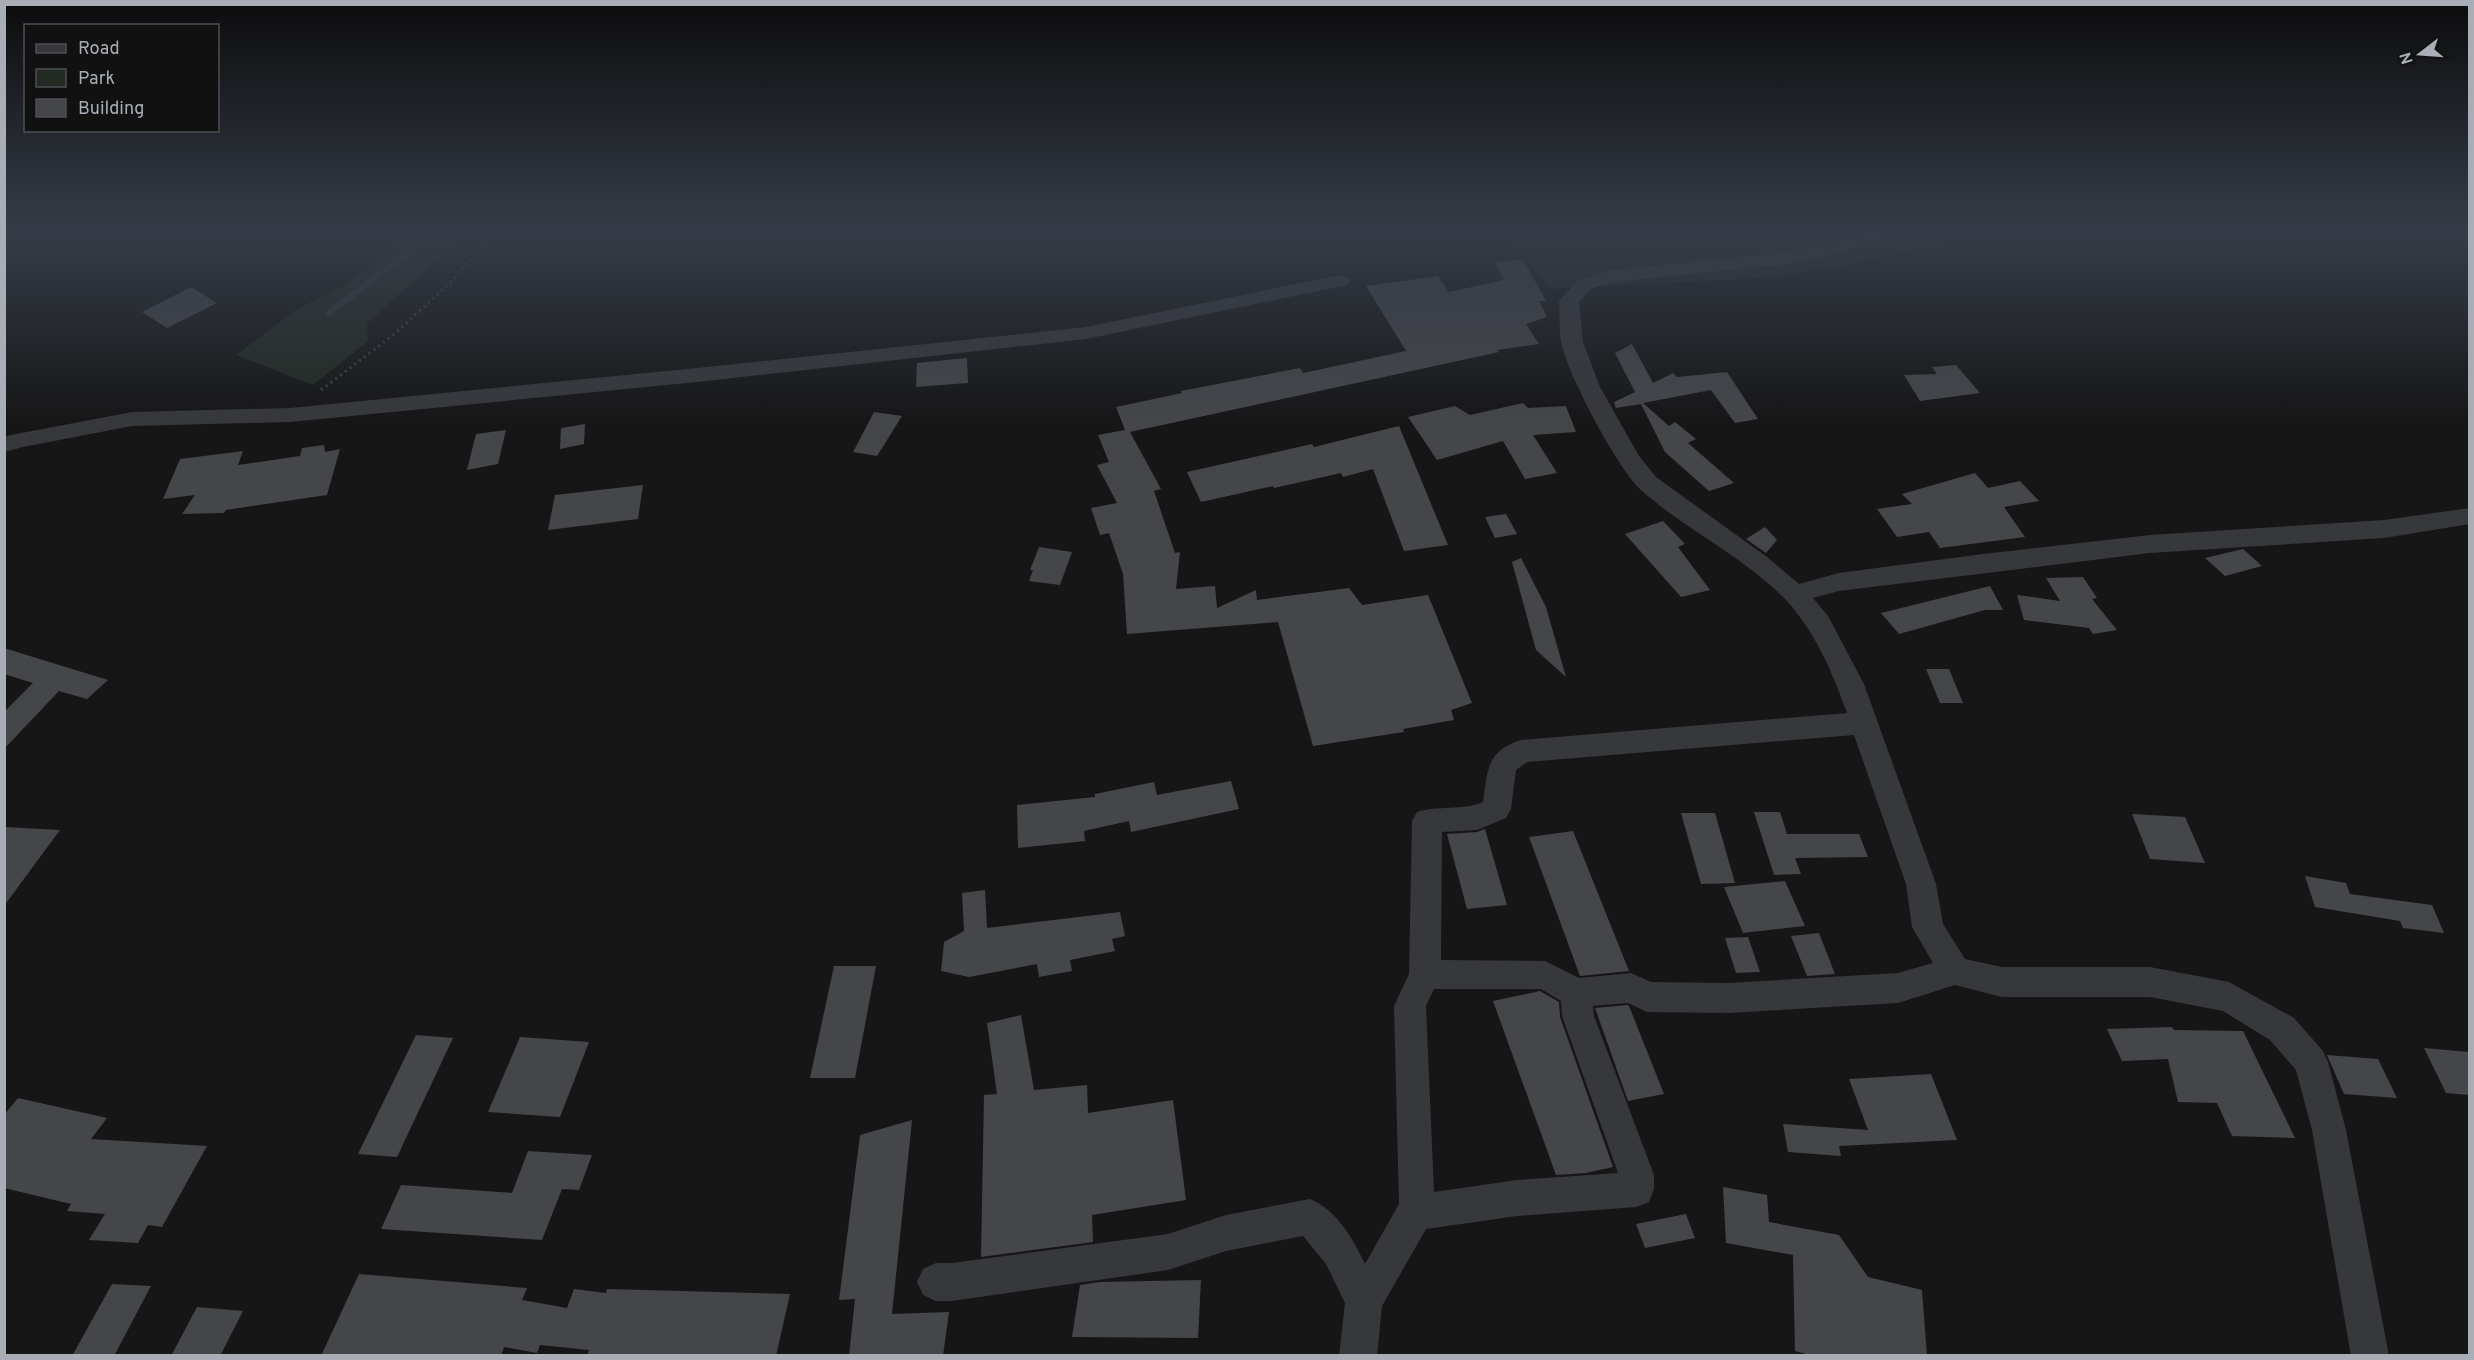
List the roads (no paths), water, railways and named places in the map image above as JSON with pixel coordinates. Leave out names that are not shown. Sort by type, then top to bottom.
[{"type":"street","points":[[4,445],[18,440],[132,419],[290,415],[1086,333],[1264,296]]},
{"type":"street","points":[[1573,296],[1569,301],[1572,342],[1589,387],[1630,460],[1648,483],[1684,512],[1758,563],[1796,594],[1819,624],[1851,684],[1921,884],[1928,927],[1955,971]]},
{"type":"street","points":[[1796,594],[1839,582],[1983,563],[2150,544],[2384,530],[2469,516]]},
{"type":"street","points":[[1358,1356],[1364,1302],[1418,1204],[1410,1006],[1425,974],[1426,821],[1477,818],[1496,809],[1503,764],[1521,751],[1864,723]]},
{"type":"street","points":[[1425,974],[1545,975],[1576,993],[1631,988],[1647,997],[1728,998],[1898,988],[1955,971],[2002,982],[2150,982],[2229,997],[2282,1029],[2311,1062],[2326,1118],[2370,1356]]},
{"type":"street","points":[[1415,1213],[1517,1198],[1636,1189],[1636,1175],[1578,1016],[1576,993]]},
{"type":"street","points":[[936,1282],[952,1282],[1116,1261],[1168,1252],[1226,1233],[1310,1217],[1339,1251],[1364,1302]]},
{"type":"waterway","points":[[329,313],[351,296]]}]
